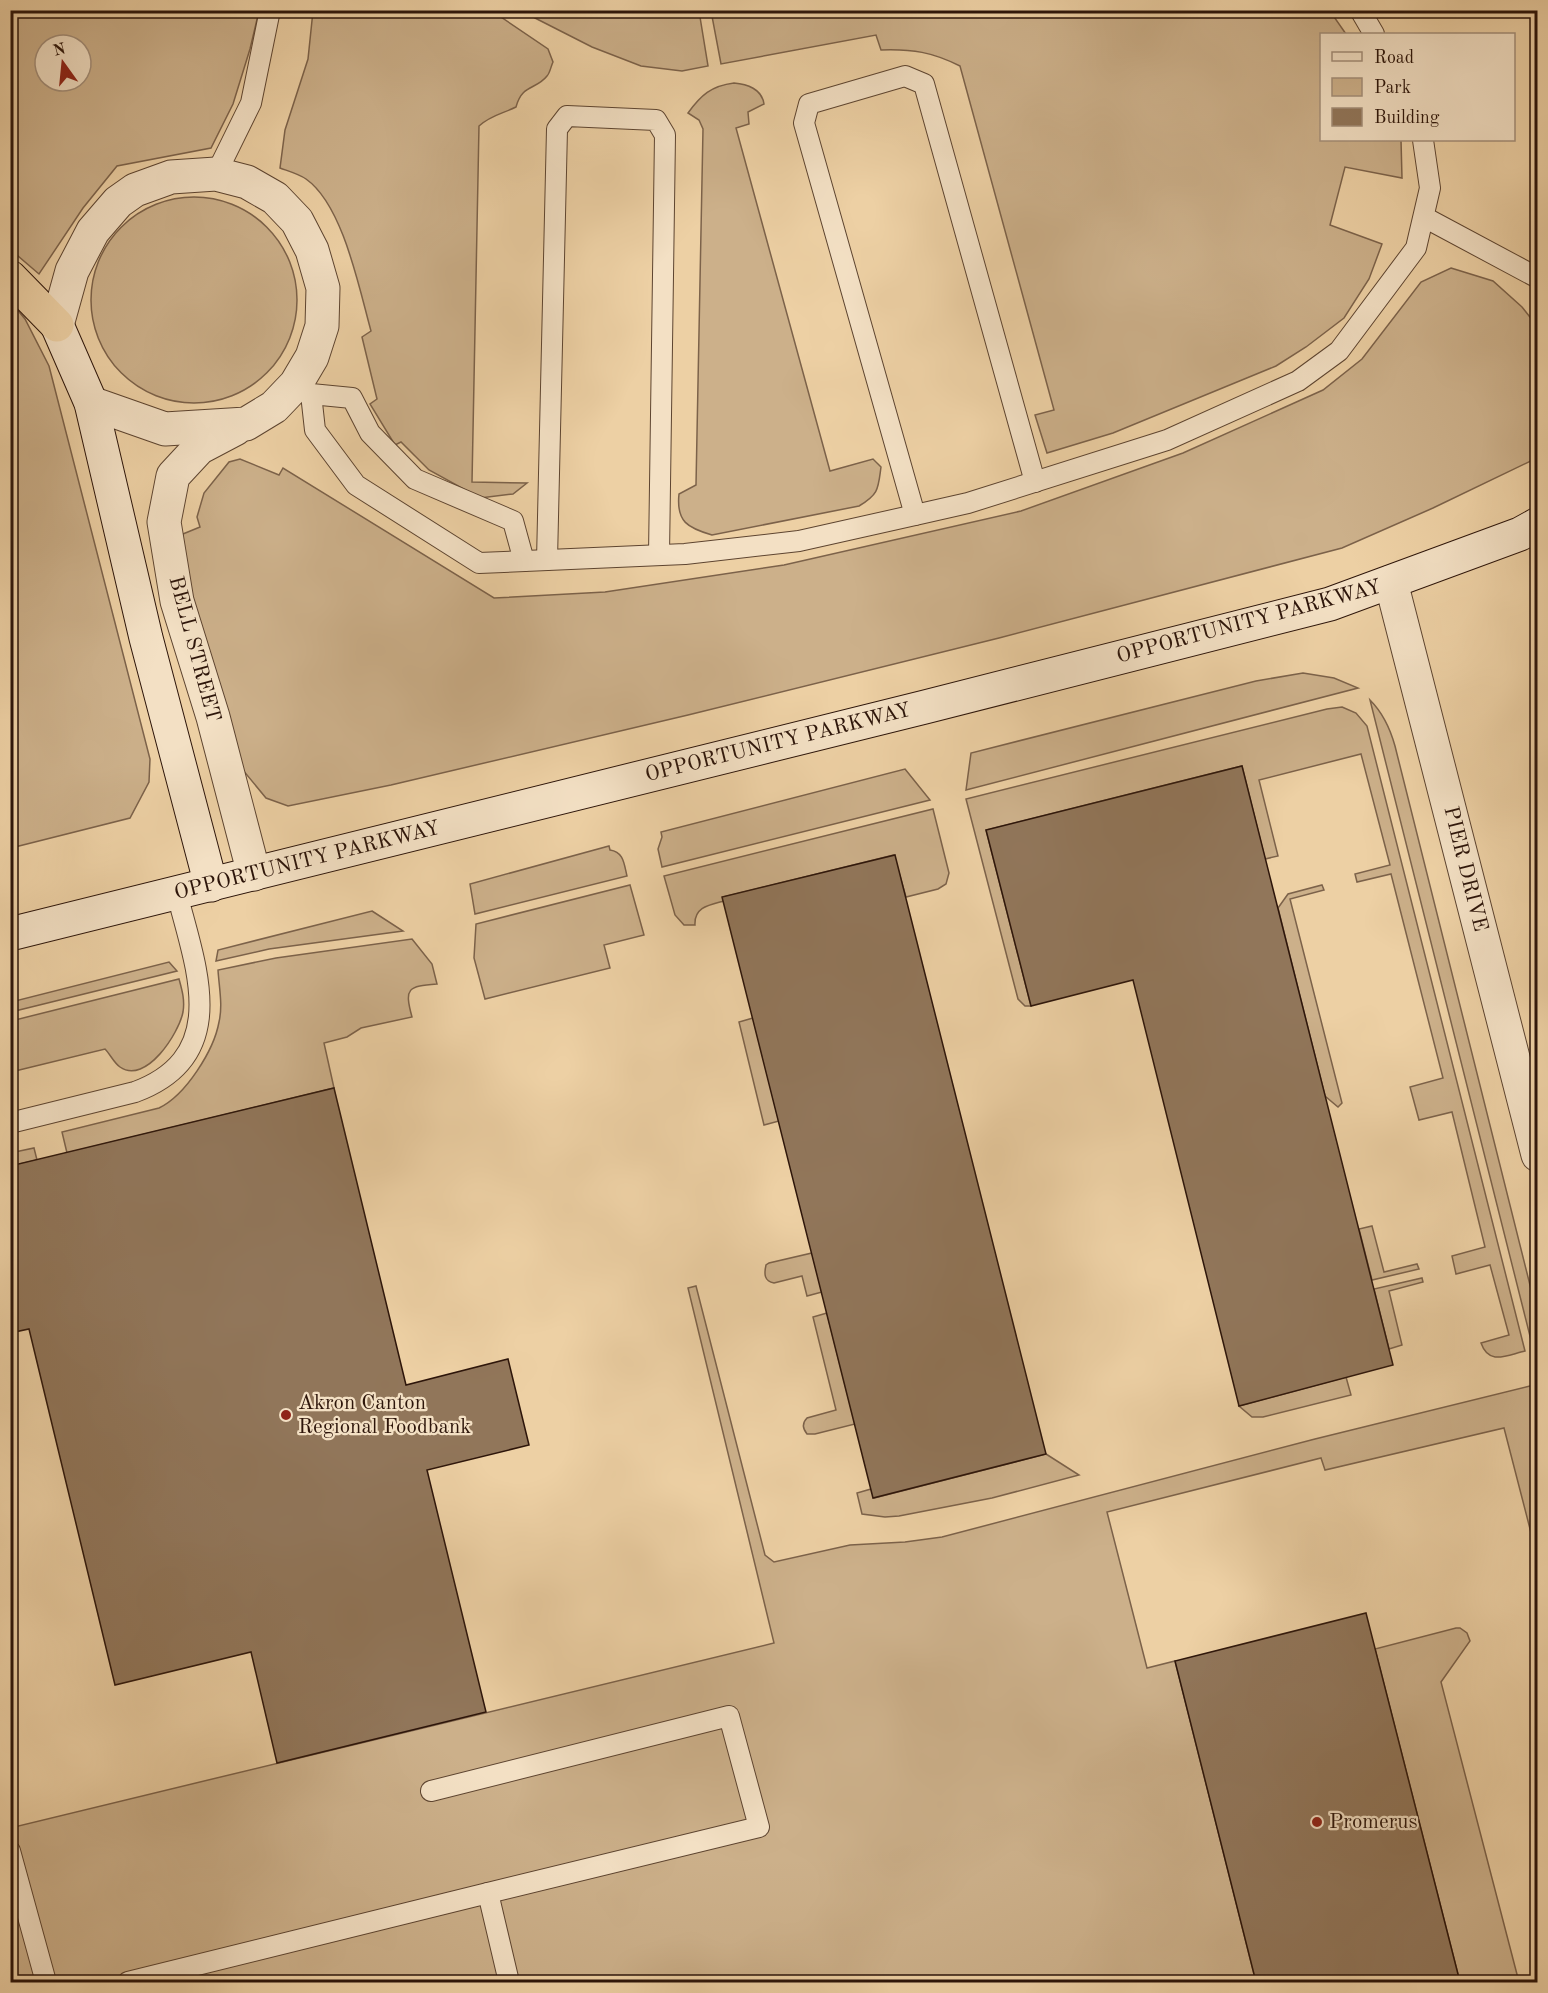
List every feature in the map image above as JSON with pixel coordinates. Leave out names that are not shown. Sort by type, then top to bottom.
[{"type":"highway","points":[[10,277],[57,325]]},
{"type":"main road","name":"BELL STREET","points":[[211,885],[146,638],[91,403],[57,325],[72,271],[93,231],[118,202],[135,190],[171,177],[216,174],[247,182],[275,198],[297,221],[312,250],[323,288],[322,326],[303,389],[246,423],[199,447],[173,476],[164,522],[177,602],[213,717],[254,874]]},
{"type":"main road","name":"BELL STREET","points":[[91,403],[165,429],[246,423]]},
{"type":"main road","name":"OPPORTUNITY PARKWAY","points":[[10,934],[1330,604],[1520,534],[1538,525]]},
{"type":"main road","name":"PIER DRIVE","points":[[1391,582],[1538,1155]]},
{"type":"lane","points":[[216,174],[251,103],[270,10]]},
{"type":"lane","points":[[1360,10],[1373,33]]},
{"type":"lane","points":[[915,515],[804,123],[809,104],[905,76],[924,84],[1035,482]]},
{"type":"lane","points":[[548,560],[557,129],[567,116],[656,120],[665,135],[659,555]]},
{"type":"lane","points":[[524,561],[513,520],[415,479],[370,433],[351,398],[303,389],[315,430],[356,485],[479,563],[685,554],[799,541],[968,503],[1167,440],[1298,381],[1339,351],[1416,248],[1430,188],[1423,141]]},
{"type":"lane","points":[[1424,217],[1538,278]]},
{"type":"lane","points":[[10,1123],[147,1088],[162,1080],[184,1056],[198,1026],[201,1002],[197,971],[177,894]]},
{"type":"lane","points":[[128,1983],[759,1827],[729,1716],[431,1791]]},
{"type":"lane","points":[[10,1851],[14,1879],[46,1983]]},
{"type":"lane","points":[[489,1893],[508,1983]]},
{"type":"green space","points":[[10,11],[259,11],[233,104],[211,148],[117,166],[83,208],[39,274],[11,250]]},
{"type":"green space","points":[[313,11],[492,11],[548,49],[553,62],[547,76],[522,94],[516,107],[492,117],[479,126],[472,482],[527,483],[513,494],[480,498],[429,470],[401,442],[395,445],[370,404],[377,399],[362,337],[371,331],[355,271],[340,227],[319,191],[303,177],[280,168],[285,130],[308,59]]},
{"type":"green space","points":[[524,11],[699,11],[708,66],[682,71],[641,66],[592,47]]},
{"type":"green space","points":[[711,11],[1330,11],[1345,33],[1320,33],[1320,141],[1401,141],[1402,178],[1345,167],[1330,225],[1382,244],[1369,279],[1344,318],[1276,366],[1113,433],[1047,453],[1035,415],[1054,410],[960,66],[922,52],[881,50],[876,35],[721,64]]},
{"type":"green space","points":[[734,83],[753,88],[763,99],[764,104],[748,112],[749,124],[736,128],[830,471],[873,459],[881,467],[874,494],[859,506],[712,535],[696,530],[685,522],[679,504],[679,494],[696,485],[703,129],[699,120],[688,113],[707,92],[719,86]]},
{"type":"green space","points":[[194,197],[214,199],[233,205],[267,227],[289,261],[295,280],[297,300],[295,320],[289,339],[267,373],[233,395],[214,401],[194,403],[174,401],[155,395],[121,373],[99,339],[93,320],[91,300],[93,280],[99,261],[121,227],[155,205],[174,199]]},
{"type":"green space","points":[[1451,268],[1493,281],[1522,307],[1537,326],[1537,458],[1433,508],[1342,548],[999,638],[688,715],[391,785],[288,806],[266,798],[237,763],[205,659],[178,536],[200,527],[197,517],[204,493],[229,462],[240,459],[279,475],[283,468],[494,598],[605,592],[784,565],[1021,511],[1183,453],[1323,390],[1362,359],[1421,282]]},
{"type":"green space","points":[[10,301],[25,319],[49,366],[150,759],[149,782],[130,818],[11,848]]},
{"type":"green space","points":[[1303,673],[1334,678],[1358,688],[966,790],[971,753],[1256,681]]},
{"type":"green space","points":[[1370,700],[1386,721],[1395,746],[1537,1313],[1537,1347],[1533,1348]]},
{"type":"green space","points":[[1342,707],[1356,713],[1367,726],[1525,1351],[1512,1355],[1494,1357],[1484,1350],[1481,1343],[1509,1335],[1490,1265],[1456,1274],[1452,1256],[1485,1247],[1452,1112],[1419,1120],[1410,1087],[1443,1078],[1391,874],[1357,882],[1355,874],[1390,865],[1361,754],[1259,780],[1278,856],[1265,859],[1242,766],[986,830],[1031,1006],[1025,1006],[1018,999],[966,799]]},
{"type":"green space","points":[[905,769],[930,800],[662,867],[658,849],[662,837],[661,832]]},
{"type":"green space","points":[[933,809],[949,873],[946,884],[938,889],[906,897],[894,855],[723,897],[724,901],[708,906],[697,914],[695,925],[684,925],[675,915],[664,876]]},
{"type":"green space","points":[[609,846],[610,850],[621,856],[627,876],[475,914],[470,884]]},
{"type":"green space","points":[[630,885],[644,935],[604,945],[610,968],[485,999],[474,958],[476,924]]},
{"type":"green space","points":[[1322,885],[1324,890],[1290,899],[1342,1103],[1338,1107],[1325,1096],[1278,908],[1288,894]]},
{"type":"green space","points":[[372,911],[403,931],[269,949],[216,961],[218,950]]},
{"type":"green space","points":[[412,939],[432,964],[437,984],[420,986],[411,990],[408,1000],[412,1017],[361,1028],[347,1037],[324,1043],[334,1088],[67,1153],[62,1132],[159,1108],[169,1102],[189,1082],[205,1058],[219,1022],[221,1009],[218,970],[276,958]]},
{"type":"green space","points":[[169,962],[177,971],[11,1012],[11,1002]]},
{"type":"green space","points":[[179,979],[184,1003],[180,1021],[160,1054],[140,1069],[130,1071],[120,1067],[105,1049],[11,1072],[11,1021]]},
{"type":"green space","points":[[753,1018],[779,1121],[764,1125],[739,1022]]},
{"type":"green space","points":[[34,1148],[37,1160],[11,1166],[10,1153]]},
{"type":"green space","points":[[1372,1226],[1384,1272],[1417,1264],[1419,1269],[1372,1280],[1359,1229]]},
{"type":"green space","points":[[812,1253],[822,1292],[807,1296],[802,1276],[774,1283],[767,1279],[765,1268],[769,1263]]},
{"type":"green space","points":[[1422,1278],[1423,1282],[1389,1291],[1402,1345],[1389,1349],[1374,1289]]},
{"type":"green space","points":[[696,1286],[765,1555],[774,1562],[850,1545],[942,1537],[1315,1439],[1534,1385],[1538,1400],[1537,1556],[1504,1428],[1325,1470],[1321,1458],[1107,1512],[1147,1668],[1175,1661],[1256,1982],[11,1982],[10,1828],[774,1643],[688,1288]]},
{"type":"green space","points":[[827,1313],[855,1424],[807,1434],[804,1422],[807,1418],[836,1410],[813,1317]]},
{"type":"green space","points":[[1346,1377],[1351,1395],[1263,1417],[1252,1417],[1239,1406]]},
{"type":"green space","points":[[1046,1454],[1079,1475],[992,1498],[899,1516],[862,1514],[857,1493],[871,1489],[874,1498]]},
{"type":"green space","points":[[1456,1628],[1467,1633],[1470,1641],[1441,1682],[1519,1982],[1460,1982],[1375,1649]]},
{"type":"building","points":[[1242,766],[1393,1365],[1239,1406],[1133,980],[1031,1006],[986,830]]},
{"type":"building","points":[[895,855],[1046,1454],[873,1498],[722,897]]},
{"type":"building","name":"Akron Canton Regional Foodbank","points":[[334,1088],[406,1385],[508,1359],[529,1445],[427,1470],[486,1712],[277,1763],[251,1652],[115,1685],[29,1329],[10,1333],[10,1166]]},
{"type":"building","name":"Promerus","points":[[1366,1613],[1460,1982],[1256,1982],[1175,1661]]},
{"type":"place","name":"Akron Canton Regional Foodbank","points":[[286,1415]]},
{"type":"place","name":"Promerus","points":[[1317,1822]]}]
